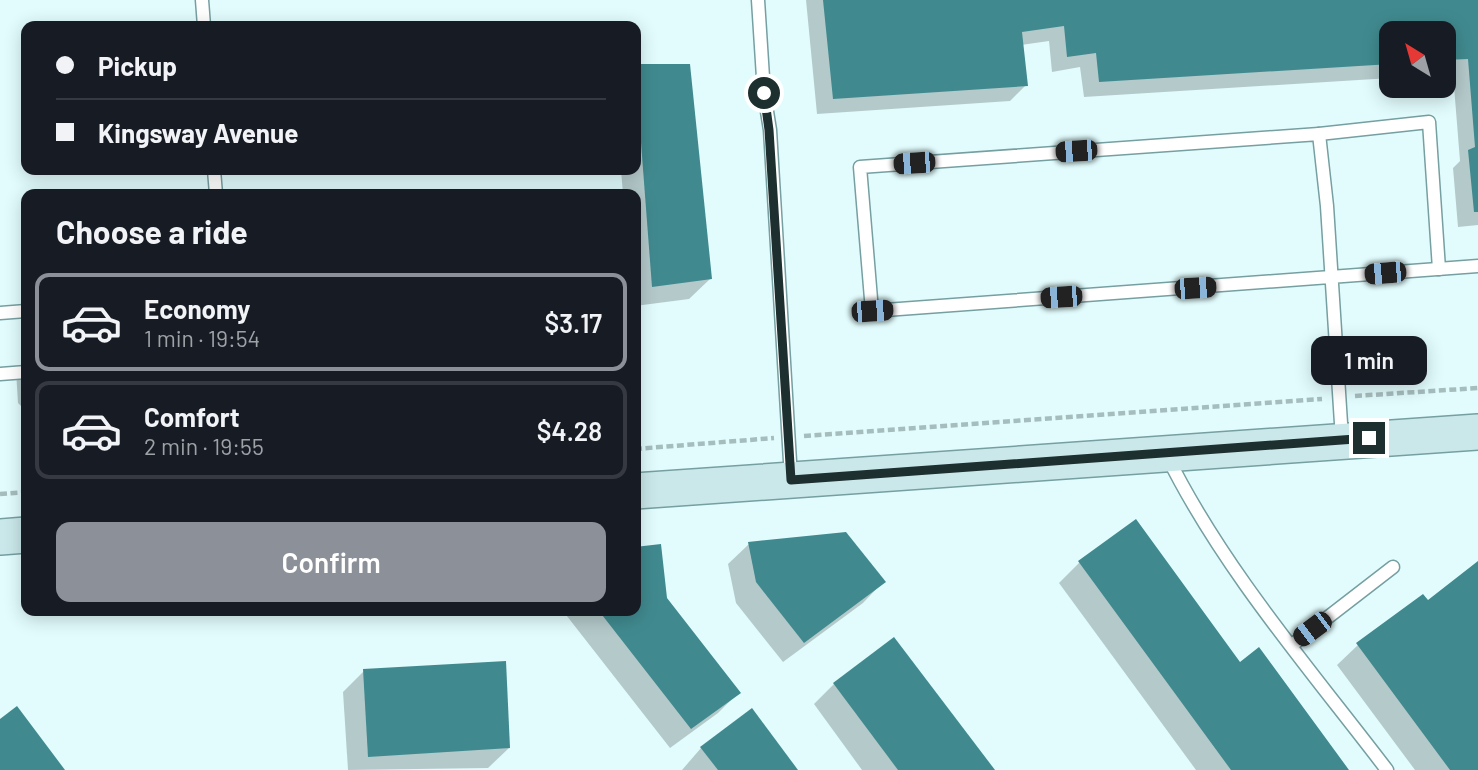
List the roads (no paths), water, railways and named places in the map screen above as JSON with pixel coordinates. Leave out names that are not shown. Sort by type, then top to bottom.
[{"type":"main road","points":[[641,491],[1342,439],[1478,432]]},
{"type":"main road","points":[[0,537],[21,535]]},
{"type":"lane","points":[[202,0],[204,21]]},
{"type":"lane","points":[[758,0],[791,480]]},
{"type":"lane","points":[[1439,269],[1429,122],[1319,134],[860,167],[872,311],[1330,278],[1478,266]]},
{"type":"lane","points":[[1319,134],[1327,206],[1342,439]]},
{"type":"lane","points":[[0,313],[21,311]]},
{"type":"lane","points":[[0,374],[21,373]]},
{"type":"lane","points":[[1165,452],[1189,501],[1233,566],[1387,770]]},
{"type":"lane","points":[[1292,645],[1394,567]]}]
